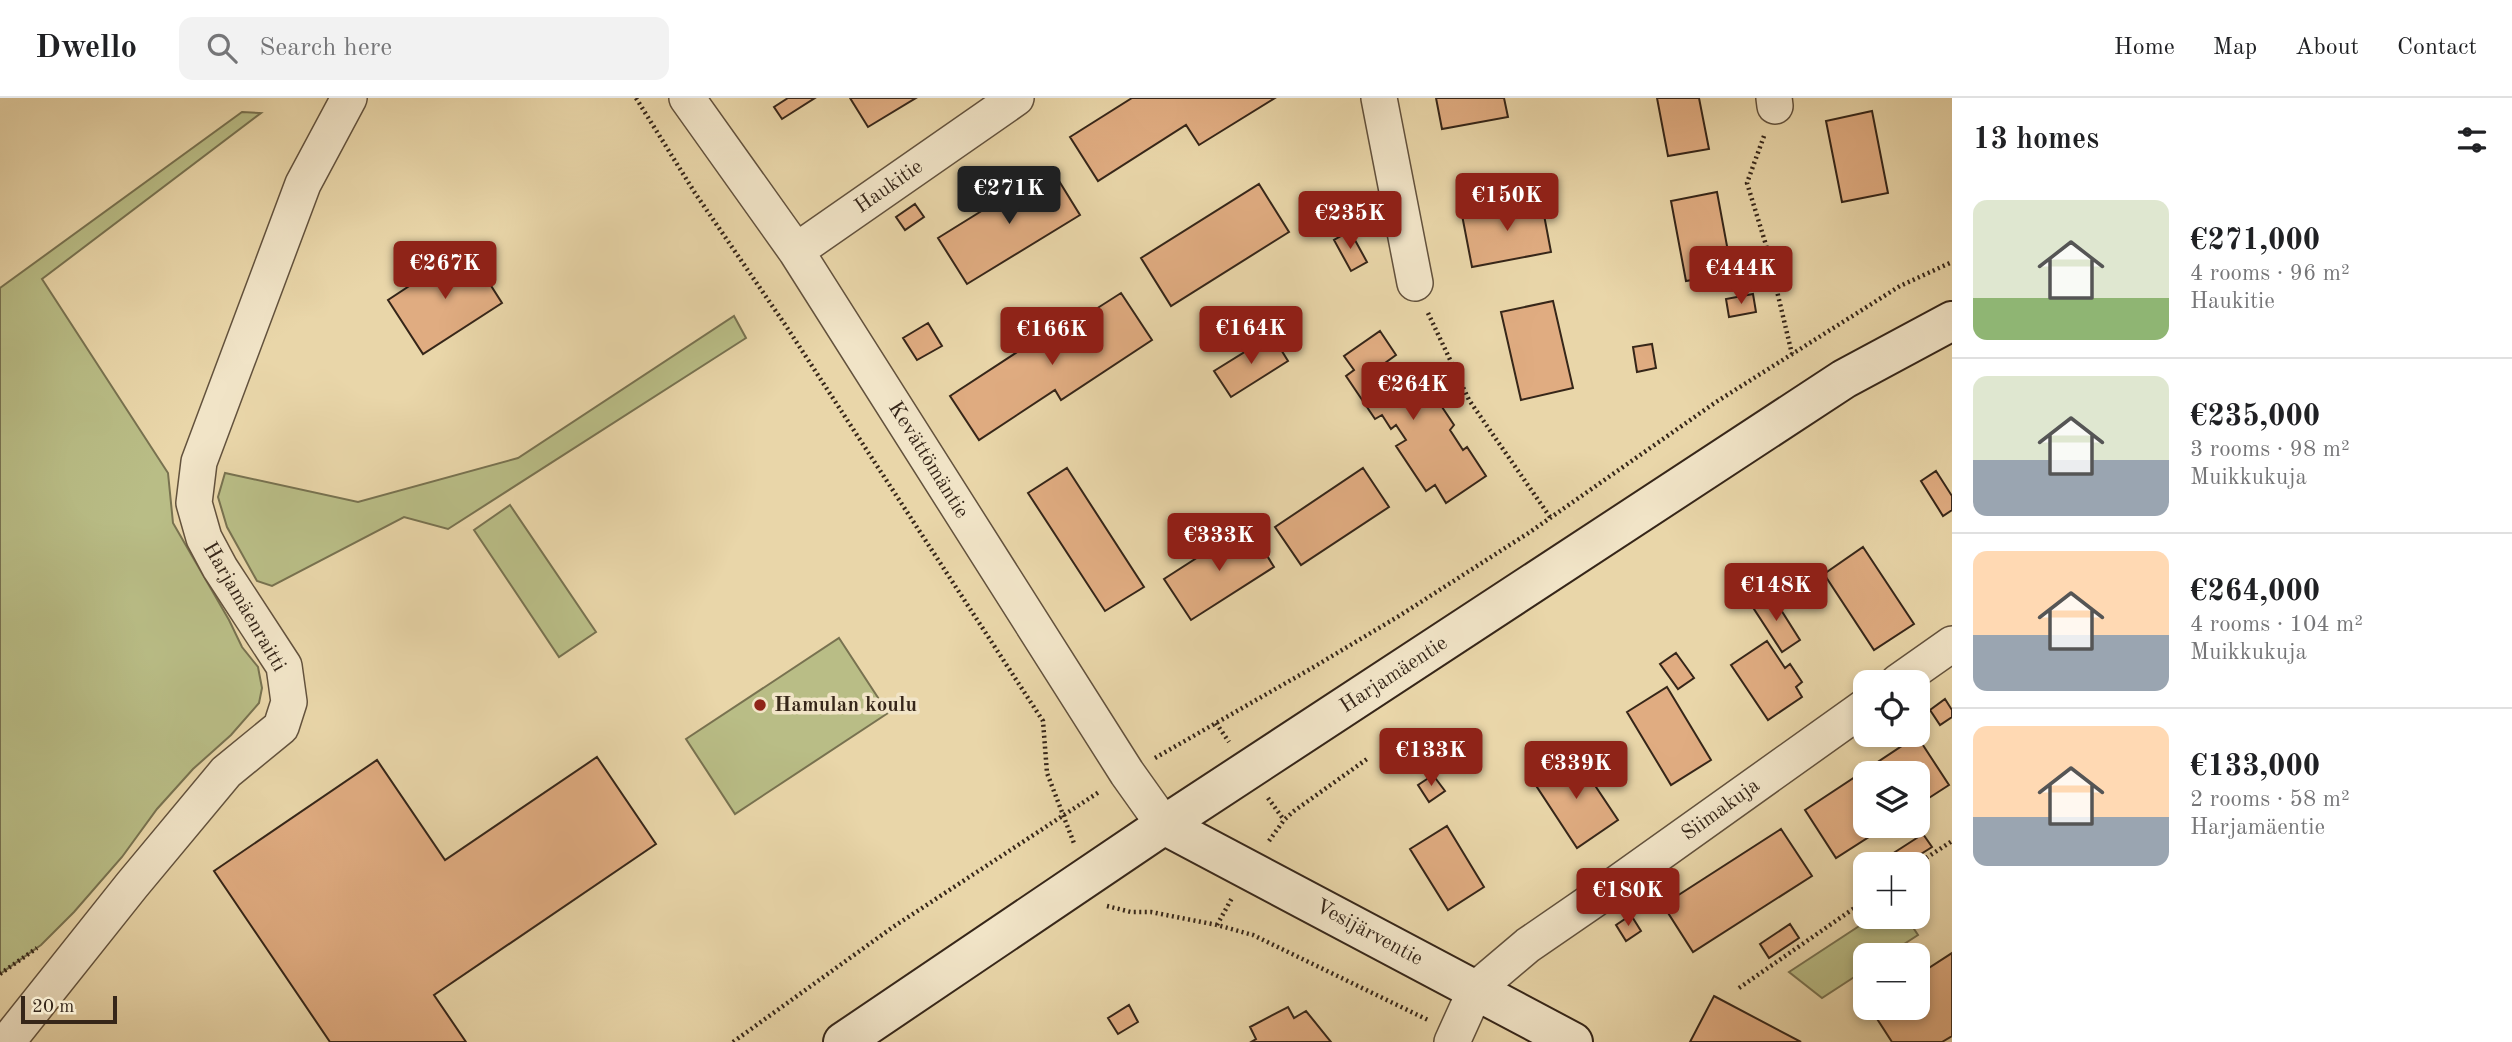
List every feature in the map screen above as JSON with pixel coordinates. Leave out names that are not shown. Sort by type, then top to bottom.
[{"type":"street","name":"Harjamäenraitti","points":[[7,1042],[226,772],[281,727],[289,702],[284,666],[220,568],[204,538],[194,503],[199,462],[303,184],[349,98]]},
{"type":"street","name":"Kevättömäntie","points":[[687,98],[796,251],[1127,773],[1164,825]]},
{"type":"street","name":"Haukitie","points":[[796,251],[1016,98]]},
{"type":"street","points":[[1379,98],[1415,284]]},
{"type":"street","name":"Harjamäentie","points":[[843,1042],[1164,825],[1844,379],[1952,321]]},
{"type":"street","points":[[1915,670],[1952,644]]},
{"type":"street","name":"Siimakuja","points":[[1476,989],[1528,945],[1853,715]]},
{"type":"street","name":"Vesijärventie","points":[[1164,825],[1573,1042]]},
{"type":"street","points":[[1454,1038],[1476,989]]},
{"type":"path","points":[[636,98],[695,193],[786,326],[1042,720],[1047,773],[1087,876],[1108,907],[1131,912],[1151,912],[1253,935],[1454,1038]]},
{"type":"path","points":[[1775,102],[1747,183],[1766,245],[1792,354]]},
{"type":"path","points":[[733,1042],[893,927],[1127,773],[1345,649],[1530,532],[1716,402],[1900,286],[1952,262]]},
{"type":"path","points":[[1415,284],[1469,400],[1550,517]]},
{"type":"path","points":[[1284,820],[1367,760]]},
{"type":"path","points":[[1930,855],[1952,841]]},
{"type":"path","points":[[1739,988],[1853,909]]},
{"type":"green space","points":[[242,112],[261,113],[42,279],[168,473],[173,523],[242,647],[258,667],[262,688],[259,703],[157,809],[122,857],[74,912],[41,945],[0,974],[0,288]]},
{"type":"green space","points":[[734,316],[746,338],[448,529],[404,517],[272,586],[257,581],[227,527],[218,497],[225,473],[358,502],[518,458]]},
{"type":"green space","points":[[510,505],[596,632],[559,657],[474,530]]},
{"type":"green space","points":[[839,638],[888,713],[735,814],[686,739]]},
{"type":"green space","points":[[1855,929],[1914,929],[1918,935],[1906,943],[1853,943],[1853,978],[1822,998],[1789,972]]},
{"type":"building","points":[[788,98],[815,98],[782,119],[774,107]]},
{"type":"building","points":[[850,98],[916,98],[868,127]]},
{"type":"building","points":[[1132,98],[1275,98],[1199,145],[1186,125],[1098,181],[1070,137]]},
{"type":"building","points":[[1436,98],[1504,98],[1508,117],[1442,129]]},
{"type":"building","points":[[1657,98],[1699,98],[1709,149],[1668,156]]},
{"type":"building","points":[[1872,111],[1888,193],[1842,202],[1826,121]]},
{"type":"building","points":[[1051,168],[1080,215],[967,284],[938,238]]},
{"type":"building","points":[[1259,184],[1289,232],[1171,306],[1141,258]]},
{"type":"building","points":[[1717,192],[1732,273],[1686,281],[1671,201]]},
{"type":"building","points":[[1541,199],[1551,252],[1472,267],[1462,215]]},
{"type":"building","points":[[915,204],[924,217],[905,230],[896,217]]},
{"type":"building","points":[[1350,231],[1367,262],[1351,271],[1334,240]]},
{"type":"building","points":[[467,248],[502,303],[423,354],[388,300]]},
{"type":"building","points":[[1121,293],[1152,340],[1061,400],[1055,390],[979,440],[950,396],[1031,343],[1035,348]]},
{"type":"building","points":[[1753,294],[1756,312],[1729,317],[1726,299]]},
{"type":"building","points":[[1553,301],[1573,388],[1521,400],[1501,312]]},
{"type":"building","points":[[928,323],[942,346],[917,360],[903,338]]},
{"type":"building","points":[[1380,331],[1396,355],[1385,363],[1407,395],[1419,387],[1429,402],[1436,398],[1454,425],[1450,430],[1463,450],[1467,447],[1486,476],[1446,503],[1435,485],[1426,491],[1396,446],[1406,440],[1396,425],[1391,429],[1382,415],[1375,419],[1346,376],[1354,370],[1344,356]]},
{"type":"building","points":[[1272,335],[1288,361],[1231,397],[1214,371]]},
{"type":"building","points":[[1652,344],[1656,368],[1637,372],[1633,347]]},
{"type":"building","points":[[1067,468],[1144,587],[1105,611],[1028,493]]},
{"type":"building","points":[[1363,468],[1389,507],[1301,565],[1275,527]]},
{"type":"building","points":[[1936,471],[1952,496],[1952,510],[1943,516],[1921,481]]},
{"type":"building","points":[[1248,525],[1274,567],[1191,620],[1164,579]]},
{"type":"building","points":[[1863,547],[1914,624],[1874,650],[1824,574]]},
{"type":"building","points":[[1771,594],[1800,640],[1782,652],[1752,606]]},
{"type":"building","points":[[1767,641],[1785,668],[1790,664],[1802,682],[1796,687],[1802,697],[1768,720],[1731,665]]},
{"type":"building","points":[[1676,653],[1694,678],[1678,689],[1660,664]]},
{"type":"building","points":[[1667,687],[1711,760],[1671,785],[1627,712]]},
{"type":"building","points":[[1945,699],[1952,710],[1952,717],[1940,725],[1930,710]]},
{"type":"building","points":[[1900,747],[1924,747],[1949,785],[1930,797],[1930,761],[1879,761]]},
{"type":"building","points":[[1574,754],[1618,820],[1577,848],[1533,781]]},
{"type":"building","points":[[597,757],[656,844],[434,995],[466,1042],[330,1042],[214,871],[377,760],[445,860]]},
{"type":"building","points":[[1433,775],[1445,791],[1429,802],[1418,785]]},
{"type":"building","points":[[1853,778],[1853,838],[1867,838],[1836,858],[1805,810]]},
{"type":"building","points":[[1447,826],[1484,887],[1448,910],[1410,849]]},
{"type":"building","points":[[1781,829],[1812,876],[1693,952],[1663,905]]},
{"type":"building","points":[[1917,838],[1926,838],[1932,847],[1924,852],[1895,852]]},
{"type":"building","points":[[1631,915],[1641,931],[1626,941],[1616,925]]},
{"type":"building","points":[[1790,924],[1799,938],[1769,958],[1760,944]]},
{"type":"building","points":[[1952,953],[1952,1036],[1942,1042],[1892,1042],[1878,1020],[1930,1020],[1930,967]]},
{"type":"building","points":[[1714,996],[1801,1042],[1690,1042]]},
{"type":"building","points":[[1129,1005],[1138,1022],[1118,1034],[1108,1018]]},
{"type":"building","points":[[1288,1007],[1294,1018],[1306,1011],[1331,1042],[1251,1042],[1256,1039],[1250,1027]]},
{"type":"place","name":"Hamulan koulu","points":[[760,705]]}]
